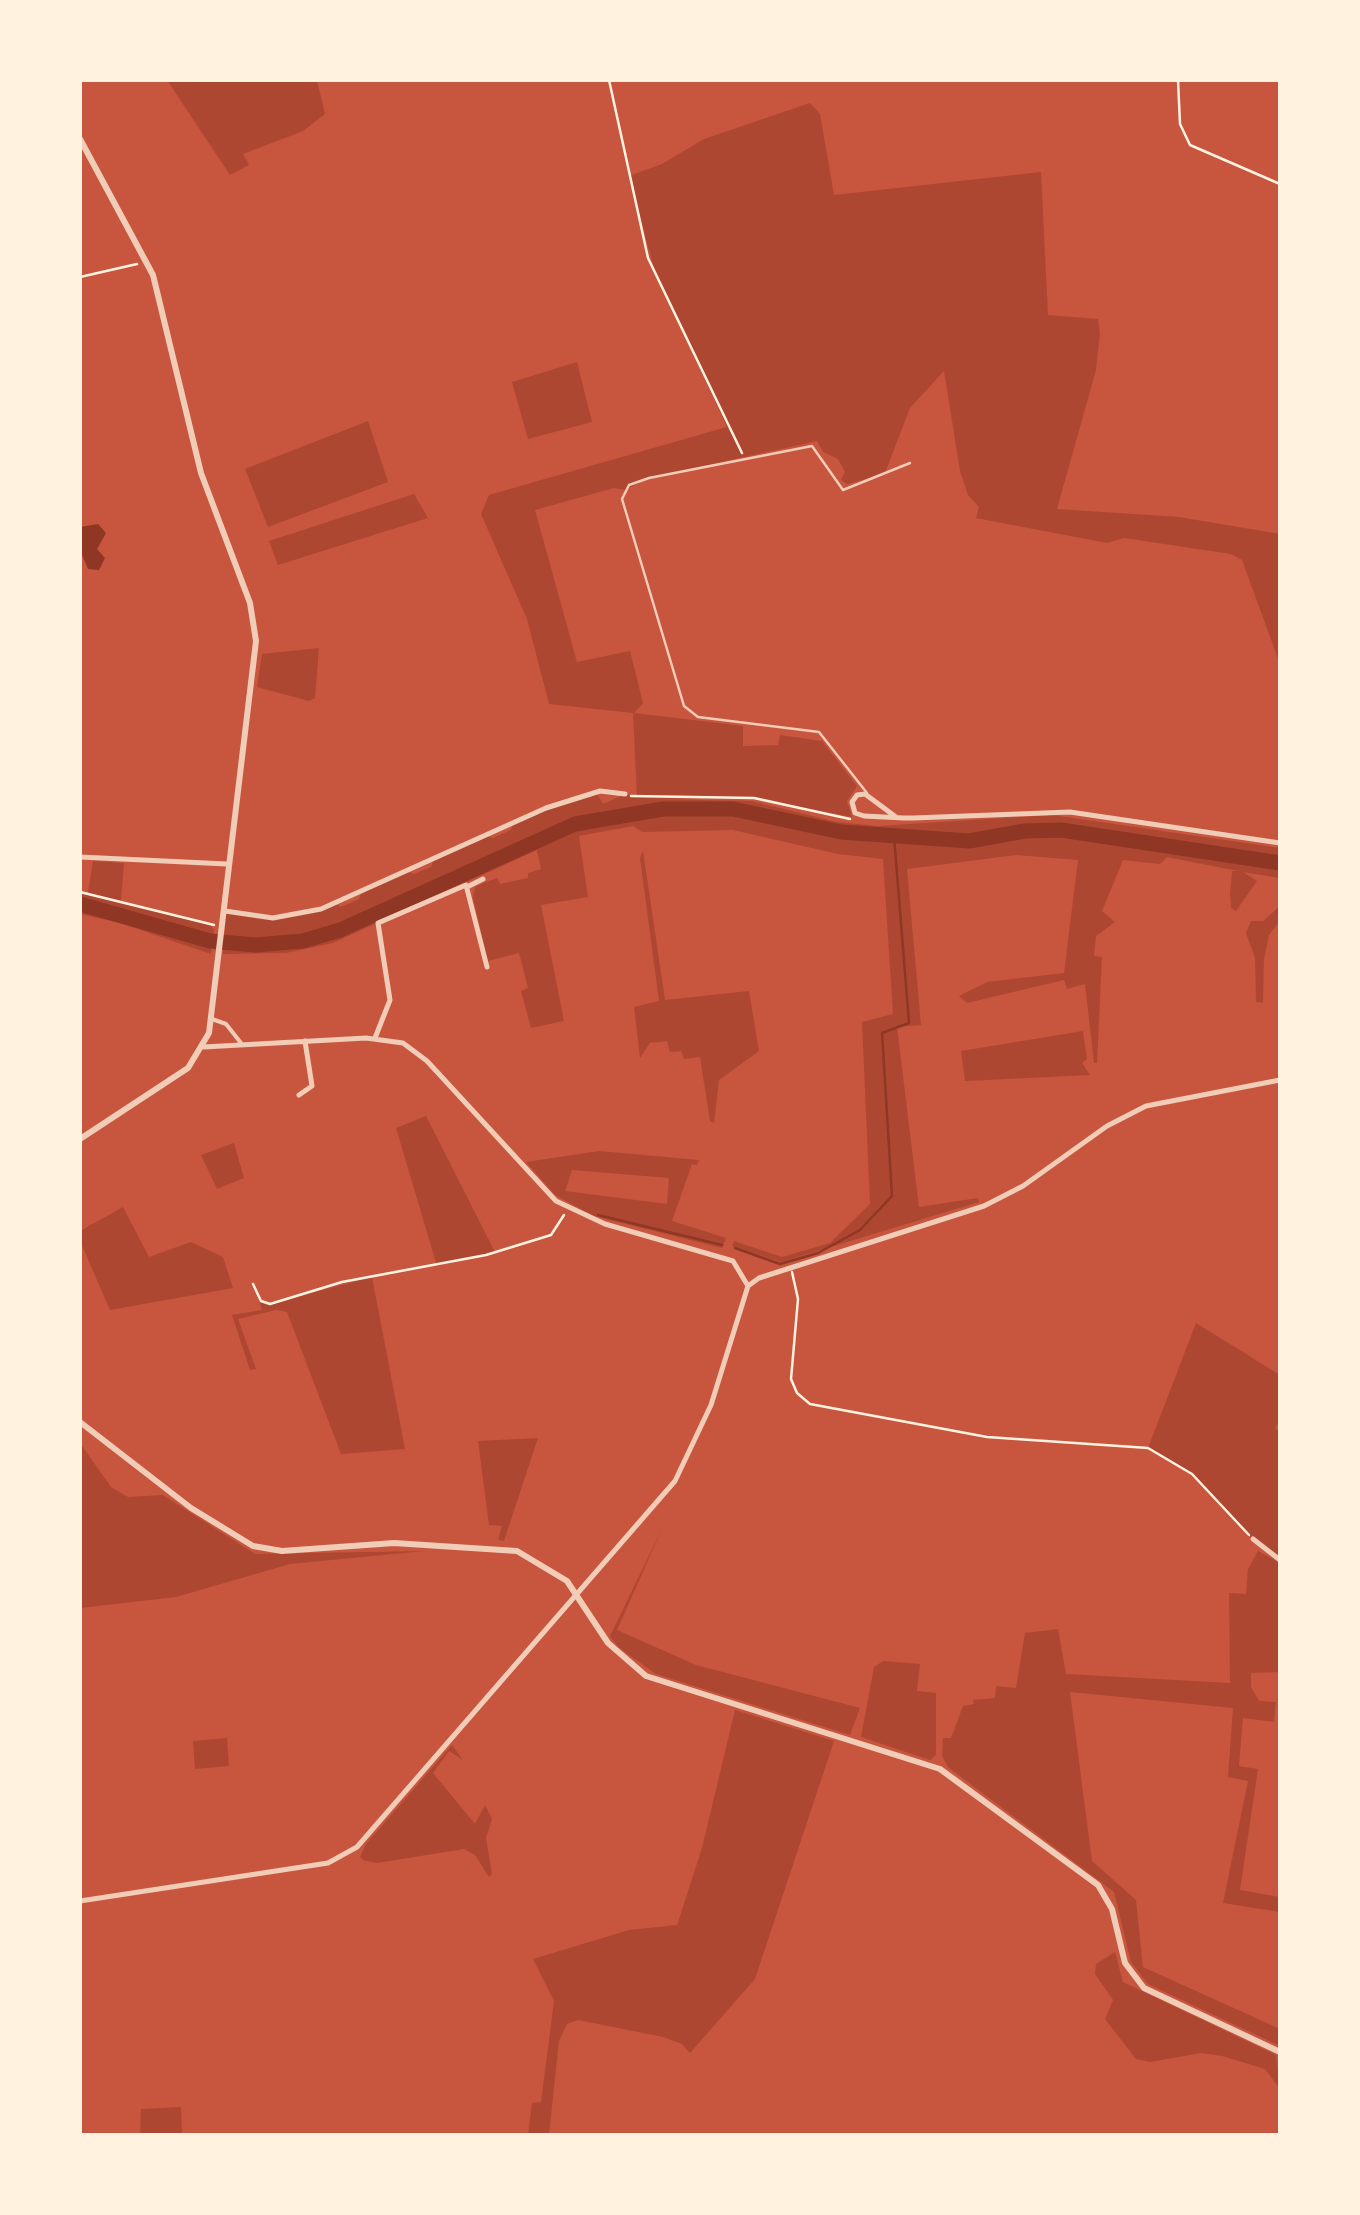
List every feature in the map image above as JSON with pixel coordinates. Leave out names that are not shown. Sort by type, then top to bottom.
[{"type":"street","points":[[80,140],[148,261],[201,473],[256,628],[212,1020],[204,1047],[184,1071],[80,1139]]},
{"type":"street","points":[[222,910],[262,918],[321,909],[546,808],[600,791],[625,794]]},
{"type":"street","points":[[896,818],[869,796],[857,794],[852,802],[856,813],[864,816],[896,818],[1070,812],[1280,843]]},
{"type":"street","points":[[80,857],[228,864]]},
{"type":"street","points":[[376,1038],[390,1000],[378,923],[483,879]]},
{"type":"street","points":[[468,886],[487,967]]},
{"type":"street","points":[[212,1020],[226,1024],[241,1043]]},
{"type":"street","points":[[204,1047],[391,1038],[416,1050],[542,1188],[567,1208],[733,1261],[748,1286]]},
{"type":"street","points":[[299,1095],[312,1086],[305,1041]]},
{"type":"street","points":[[80,1901],[328,1863],[347,1856],[579,1594],[680,1472],[711,1404],[748,1286],[768,1273],[1003,1198],[1107,1126],[1146,1106],[1280,1080]]},
{"type":"street","points":[[80,1422],[191,1508],[259,1548],[282,1551],[393,1543],[502,1548],[540,1562],[579,1594],[608,1643],[646,1676],[948,1774],[1098,1885],[1112,1909],[1124,1963],[1144,1988],[1280,2052]]},
{"type":"street","points":[[1253,1539],[1280,1560]]},
{"type":"lane","points":[[869,796],[826,736],[698,717],[684,706],[622,499],[625,490],[638,482],[812,446],[843,490],[883,477],[910,462]]},
{"type":"path","points":[[609,80],[648,258],[743,459]]},
{"type":"path","points":[[1178,80],[1180,124],[1188,142],[1240,170],[1280,184]]},
{"type":"path","points":[[80,277],[148,261]]},
{"type":"path","points":[[625,794],[754,798],[841,820],[864,816]]},
{"type":"path","points":[[80,892],[220,927]]},
{"type":"path","points":[[253,1284],[266,1304],[342,1282],[462,1260],[551,1234],[567,1208]]},
{"type":"path","points":[[795,1282],[790,1373],[795,1389],[810,1404],[987,1437],[1148,1448],[1192,1474],[1253,1539]]},
{"type":"shaded area","points":[[167,80],[317,80],[325,114],[303,131],[243,154],[249,165],[230,175]]},
{"type":"shaded area","points":[[810,103],[820,114],[834,195],[1041,172],[1048,315],[1098,319],[1100,333],[1096,370],[1057,509],[1179,517],[1280,534],[1280,664],[1242,560],[1231,554],[1124,538],[1107,543],[976,518],[979,507],[968,495],[960,471],[944,371],[910,408],[885,473],[871,478],[847,484],[841,480],[845,472],[838,459],[823,452],[817,441],[649,478],[625,490],[614,488],[535,510],[577,662],[630,651],[643,703],[634,713],[743,726],[743,746],[778,745],[780,735],[822,741],[857,786],[847,801],[852,817],[754,798],[645,799],[752,801],[837,822],[878,826],[1052,815],[1280,848],[1280,878],[1243,872],[1257,881],[1236,911],[1231,908],[1230,894],[1232,871],[1238,871],[1167,857],[1160,864],[1123,860],[1102,911],[1115,922],[1096,936],[1094,956],[1102,957],[1094,1063],[1085,984],[1067,989],[1064,980],[967,1003],[959,996],[987,982],[1064,973],[1078,860],[1016,855],[907,869],[921,1025],[897,1027],[919,1207],[978,1198],[979,1202],[781,1262],[732,1246],[734,1241],[782,1257],[830,1243],[870,1204],[862,1022],[893,1014],[883,859],[838,854],[733,830],[642,832],[633,826],[579,836],[588,897],[541,905],[564,1021],[531,1028],[521,991],[528,988],[519,953],[488,961],[473,898],[475,887],[486,882],[497,878],[500,884],[528,878],[528,873],[541,869],[537,850],[333,943],[286,953],[223,954],[225,927],[220,926],[222,910],[273,918],[334,903],[341,907],[359,899],[362,891],[406,871],[414,874],[431,867],[434,859],[486,836],[493,838],[511,830],[513,823],[546,808],[596,792],[603,804],[625,794],[637,797],[633,713],[549,704],[527,619],[481,514],[489,495],[727,427],[655,272],[629,176],[662,164],[704,139]]},
{"type":"shaded area","points":[[577,362],[592,422],[528,439],[512,382]]},
{"type":"shaded area","points":[[368,421],[388,482],[268,527],[245,469]]},
{"type":"shaded area","points":[[414,494],[428,518],[278,565],[269,541]]},
{"type":"shaded area","points":[[98,524],[106,533],[97,549],[105,558],[99,570],[88,569],[80,550],[80,527]]},
{"type":"shaded area","points":[[319,648],[315,698],[309,701],[257,687],[262,654]]},
{"type":"shaded area","points":[[643,851],[665,1000],[749,991],[759,1051],[719,1080],[714,1123],[710,1121],[700,1057],[684,1059],[681,1051],[670,1052],[667,1041],[650,1043],[640,1058],[634,1007],[659,1001],[640,858]]},
{"type":"shaded area","points":[[93,861],[124,863],[121,901],[210,925],[214,930],[211,954],[120,923],[80,914],[80,892],[88,893]]},
{"type":"shaded area","points":[[1280,906],[1280,921],[1269,935],[1264,959],[1263,1003],[1256,1002],[1255,958],[1246,933],[1251,921],[1263,921]]},
{"type":"shaded area","points":[[1083,1031],[1087,1059],[1082,1063],[1090,1075],[965,1081],[961,1051]]},
{"type":"shaded area","points":[[426,1116],[495,1252],[437,1266],[396,1128]]},
{"type":"shaded area","points":[[234,1143],[244,1178],[217,1189],[201,1155]]},
{"type":"shaded area","points":[[599,1151],[699,1160],[697,1165],[692,1164],[672,1221],[726,1238],[722,1248],[594,1216],[555,1195],[526,1162]],"holes":[[[572,1170],[669,1178],[667,1204],[565,1191]]]},
{"type":"shaded area","points":[[123,1207],[149,1257],[191,1242],[223,1257],[233,1288],[110,1310],[80,1241],[80,1231]]},
{"type":"shaded area","points":[[372,1277],[405,1449],[341,1454],[287,1312],[276,1310],[238,1319],[256,1369],[250,1370],[232,1315],[262,1310],[259,1299],[270,1304]]},
{"type":"shaded area","points":[[1196,1323],[1280,1375],[1280,1418],[1275,1429],[1280,1431],[1280,1556],[1253,1539],[1192,1474],[1148,1448]]},
{"type":"shaded area","points":[[538,1438],[504,1541],[498,1540],[502,1526],[489,1525],[478,1441]]},
{"type":"shaded area","points":[[80,1443],[111,1487],[128,1497],[163,1495],[255,1554],[424,1551],[290,1564],[176,1597],[80,1608]]},
{"type":"shaded area","points":[[661,1531],[617,1630],[696,1665],[860,1708],[850,1735],[656,1674],[618,1647],[610,1636]]},
{"type":"shaded area","points":[[1258,1551],[1280,1563],[1280,1672],[1251,1673],[1251,1687],[1259,1701],[1276,1702],[1274,1722],[1243,1718],[1239,1766],[1258,1769],[1240,1890],[1280,1897],[1280,1912],[1223,1903],[1248,1781],[1228,1777],[1233,1708],[1070,1692],[1092,1861],[1136,1900],[1143,1967],[1280,2029],[1280,2046],[1148,1984],[1131,1962],[1114,1892],[948,1767],[942,1756],[943,1738],[951,1738],[963,1706],[974,1704],[973,1700],[995,1698],[996,1686],[1016,1688],[1025,1633],[1058,1629],[1066,1674],[1230,1683],[1229,1593],[1246,1594],[1248,1569]]},
{"type":"shaded area","points":[[883,1661],[920,1664],[917,1691],[936,1693],[936,1755],[930,1760],[861,1737],[874,1667]]},
{"type":"shaded area","points":[[735,1710],[834,1741],[755,1979],[690,2053],[682,2044],[663,2037],[578,2020],[567,2024],[559,2041],[549,2135],[528,2135],[532,2103],[541,2102],[554,2001],[533,1959],[629,1930],[677,1925],[702,1848]]},
{"type":"shaded area","points":[[227,1738],[229,1766],[195,1769],[193,1741]]},
{"type":"shaded area","points":[[452,1745],[463,1760],[449,1751],[433,1773],[475,1824],[485,1805],[492,1819],[486,1838],[492,1874],[489,1877],[475,1855],[464,1849],[377,1863],[365,1861],[360,1857],[366,1844]]},
{"type":"shaded area","points":[[1115,1952],[1123,1982],[1276,2055],[1280,2089],[1265,2069],[1222,2056],[1201,2053],[1150,2062],[1136,2059],[1105,2019],[1113,2000],[1095,1974],[1096,1964]]},
{"type":"shaded area","points":[[181,2107],[182,2135],[140,2135],[141,2109]]},
{"type":"waterway","points":[[80,904],[210,941],[255,945],[303,941],[340,930],[575,824],[663,809],[733,809],[841,832],[969,841],[1025,831],[1061,830],[1280,863]]},
{"type":"waterway","points":[[735,1248],[780,1264],[818,1253],[860,1230],[892,1196],[882,1033],[909,1023],[894,836]]},
{"type":"waterway","points":[[598,1215],[722,1245]]}]
